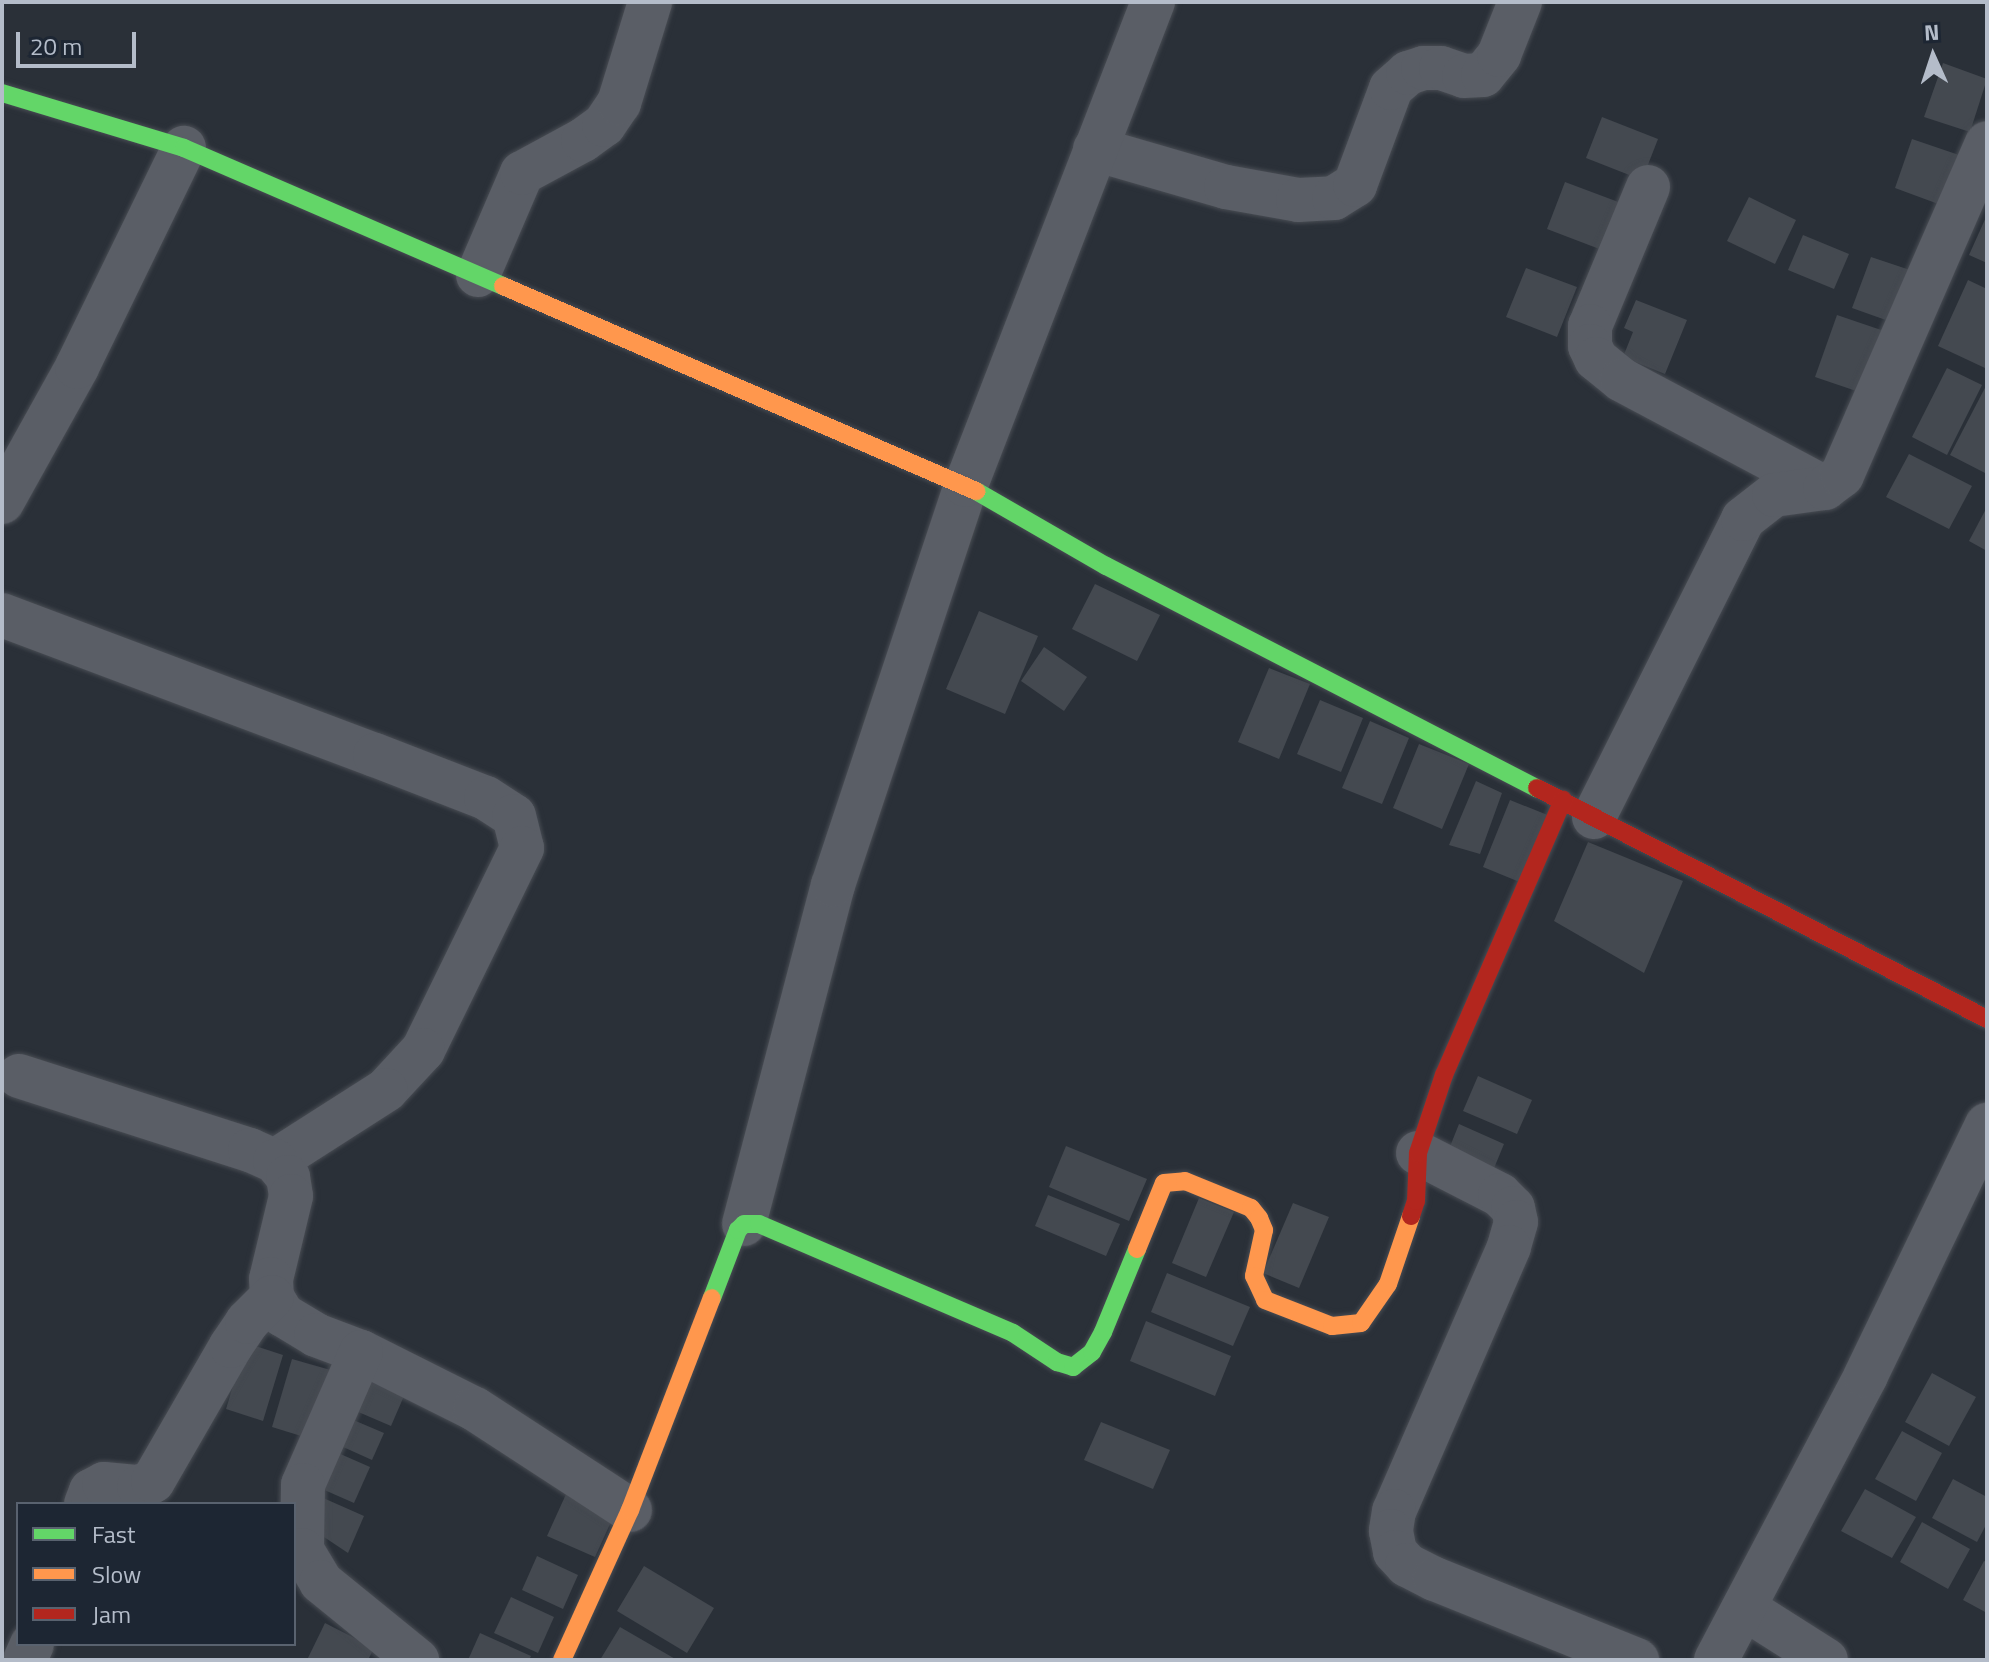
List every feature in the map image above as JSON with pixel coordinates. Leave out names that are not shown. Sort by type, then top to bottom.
[{"type":"street","points":[[478,275],[522,173],[604,125],[619,103],[650,2]]},
{"type":"street","points":[[562,1660],[630,1510],[738,1230],[744,1224],[833,885],[966,485],[1151,2]]},
{"type":"street","points":[[1095,149],[1226,187],[1298,200],[1334,198],[1355,185],[1391,88],[1408,73],[1423,68],[1441,68],[1464,76],[1483,75],[1499,55],[1520,2]]},
{"type":"street","points":[[2,93],[184,148],[966,485],[1106,566],[1987,1019]]},
{"type":"street","points":[[744,1224],[759,1224],[824,1250],[1013,1333],[1057,1362],[1073,1367],[1092,1352],[1103,1332],[1164,1183],[1185,1181],[1251,1208],[1259,1218],[1264,1230],[1254,1276],[1265,1300],[1332,1326],[1361,1323],[1388,1284],[1407,1229],[1416,1201],[1418,1153],[1444,1075],[1579,808],[1743,519],[1774,495],[1825,488],[1842,475],[1987,143]]},
{"type":"street","points":[[2,502],[77,367],[184,148]]},
{"type":"street","points":[[1648,187],[1590,326],[1590,346],[1596,359],[1622,380],[1825,488]]},
{"type":"street","points":[[2,615],[486,798],[514,816],[522,848],[423,1050],[386,1090],[275,1161]]},
{"type":"street","points":[[19,1076],[275,1161],[288,1177],[291,1196],[271,1279],[272,1297],[283,1315],[316,1335],[361,1352],[475,1409],[630,1510]]},
{"type":"street","points":[[1716,1660],[1866,1375],[1987,1125]]},
{"type":"street","points":[[1418,1153],[1500,1195],[1513,1208],[1516,1222],[1509,1247],[1394,1511],[1391,1531],[1395,1552],[1407,1565],[1435,1579],[1637,1660]]},
{"type":"street","points":[[87,1502],[91,1491],[104,1484],[139,1487],[153,1481],[231,1346],[247,1322],[272,1297]]},
{"type":"street","points":[[361,1352],[303,1485],[302,1550],[321,1582],[417,1660]]},
{"type":"street","points":[[1744,1608],[1826,1660]]},
{"type":"building","points":[[1943,63],[1987,79],[1970,132],[1924,117]]},
{"type":"building","points":[[1602,117],[1658,139],[1642,180],[1586,158]]},
{"type":"building","points":[[1912,139],[1959,155],[1941,205],[1895,188]]},
{"type":"building","points":[[1565,182],[1621,203],[1602,250],[1547,229]]},
{"type":"building","points":[[1749,197],[1796,220],[1775,264],[1727,241]]},
{"type":"building","points":[[1987,215],[1987,263],[1969,255]]},
{"type":"building","points":[[1803,235],[1849,254],[1834,289],[1788,270]]},
{"type":"building","points":[[1871,257],[1916,272],[1897,324],[1852,308]]},
{"type":"building","points":[[1526,268],[1577,287],[1557,337],[1506,317]]},
{"type":"building","points":[[1968,280],[1987,289],[1985,368],[1938,346]]},
{"type":"building","points":[[1636,300],[1687,320],[1665,374],[1623,357],[1633,332],[1624,328]]},
{"type":"building","points":[[1837,315],[1887,332],[1865,394],[1815,377]]},
{"type":"building","points":[[1947,368],[1982,385],[1947,455],[1912,437]]},
{"type":"building","points":[[1987,384],[1987,474],[1950,455]]},
{"type":"building","points":[[1909,454],[1972,486],[1949,529],[1886,497]]},
{"type":"building","points":[[1987,507],[1987,551],[1969,541]]},
{"type":"building","points":[[1095,584],[1160,615],[1137,661],[1072,629]]},
{"type":"building","points":[[979,611],[1038,636],[1005,714],[946,689]]},
{"type":"building","points":[[1044,647],[1087,677],[1064,711],[1021,681]]},
{"type":"building","points":[[1269,668],[1310,684],[1279,759],[1238,742]]},
{"type":"building","points":[[1320,700],[1363,718],[1341,772],[1297,754]]},
{"type":"building","points":[[1370,721],[1409,738],[1382,804],[1342,788]]},
{"type":"building","points":[[1419,744],[1469,764],[1442,829],[1393,808]]},
{"type":"building","points":[[1476,781],[1502,793],[1480,854],[1449,845]]},
{"type":"building","points":[[1510,800],[1550,816],[1522,883],[1483,867]]},
{"type":"building","points":[[1588,842],[1683,881],[1644,973],[1554,921]]},
{"type":"building","points":[[1478,1076],[1532,1100],[1517,1134],[1463,1111]]},
{"type":"building","points":[[1459,1124],[1504,1144],[1490,1178],[1445,1159]]},
{"type":"building","points":[[1066,1146],[1147,1179],[1129,1221],[1049,1187]]},
{"type":"building","points":[[1048,1195],[1120,1224],[1106,1256],[1035,1226]]},
{"type":"building","points":[[1199,1198],[1234,1212],[1206,1277],[1172,1263]]},
{"type":"building","points":[[1293,1203],[1329,1217],[1299,1288],[1263,1273]]},
{"type":"building","points":[[1167,1273],[1250,1307],[1233,1346],[1151,1312]]},
{"type":"building","points":[[1146,1321],[1231,1356],[1215,1396],[1130,1361]]},
{"type":"building","points":[[246,1343],[283,1355],[263,1421],[226,1409]]},
{"type":"building","points":[[292,1359],[334,1371],[314,1440],[272,1427]]},
{"type":"building","points":[[1932,1373],[1976,1397],[1949,1446],[1905,1422]]},
{"type":"building","points":[[362,1378],[404,1396],[391,1426],[349,1408]]},
{"type":"building","points":[[344,1416],[384,1433],[372,1460],[332,1442]]},
{"type":"building","points":[[1101,1422],[1170,1450],[1153,1489],[1084,1460]]},
{"type":"building","points":[[1902,1431],[1942,1453],[1916,1501],[1875,1479]]},
{"type":"building","points":[[329,1449],[370,1467],[354,1503],[313,1485]]},
{"type":"building","points":[[1953,1479],[1987,1497],[1987,1523],[1977,1542],[1932,1518]]},
{"type":"building","points":[[1865,1489],[1916,1517],[1892,1558],[1841,1531]]},
{"type":"building","points":[[567,1492],[615,1513],[595,1557],[547,1536]]},
{"type":"building","points":[[321,1497],[364,1516],[348,1553],[312,1529]]},
{"type":"building","points":[[1922,1522],[1970,1549],[1948,1589],[1900,1562]]},
{"type":"building","points":[[537,1556],[578,1575],[563,1609],[522,1590]]},
{"type":"building","points":[[1984,1561],[1987,1562],[1987,1613],[1963,1600]]},
{"type":"building","points":[[644,1566],[714,1608],[687,1653],[617,1611]]},
{"type":"building","points":[[511,1597],[554,1617],[538,1653],[494,1633]]},
{"type":"building","points":[[325,1623],[374,1648],[368,1660],[307,1660]]},
{"type":"building","points":[[620,1627],[677,1660],[600,1660]]},
{"type":"building","points":[[480,1633],[531,1656],[529,1660],[468,1660]]},
{"type":"traffic: fast","points":[[2,93],[184,148],[503,286]]},
{"type":"traffic: fast","points":[[976,491],[1106,566],[1537,788]]},
{"type":"traffic: fast","points":[[712,1298],[738,1230],[744,1224],[759,1224],[1013,1333],[1057,1362],[1073,1367],[1092,1352],[1103,1332],[1137,1249]]},
{"type":"traffic: slow","points":[[503,286],[976,491]]},
{"type":"traffic: slow","points":[[1137,1249],[1164,1183],[1185,1181],[1251,1208],[1259,1218],[1264,1230],[1254,1276],[1265,1300],[1332,1326],[1361,1323],[1388,1284],[1411,1216]]},
{"type":"traffic: slow","points":[[562,1660],[630,1510],[712,1298]]},
{"type":"traffic: jam","points":[[1537,788],[1987,1019]]},
{"type":"traffic: jam","points":[[1411,1216],[1416,1201],[1418,1153],[1444,1075],[1563,800]]}]
